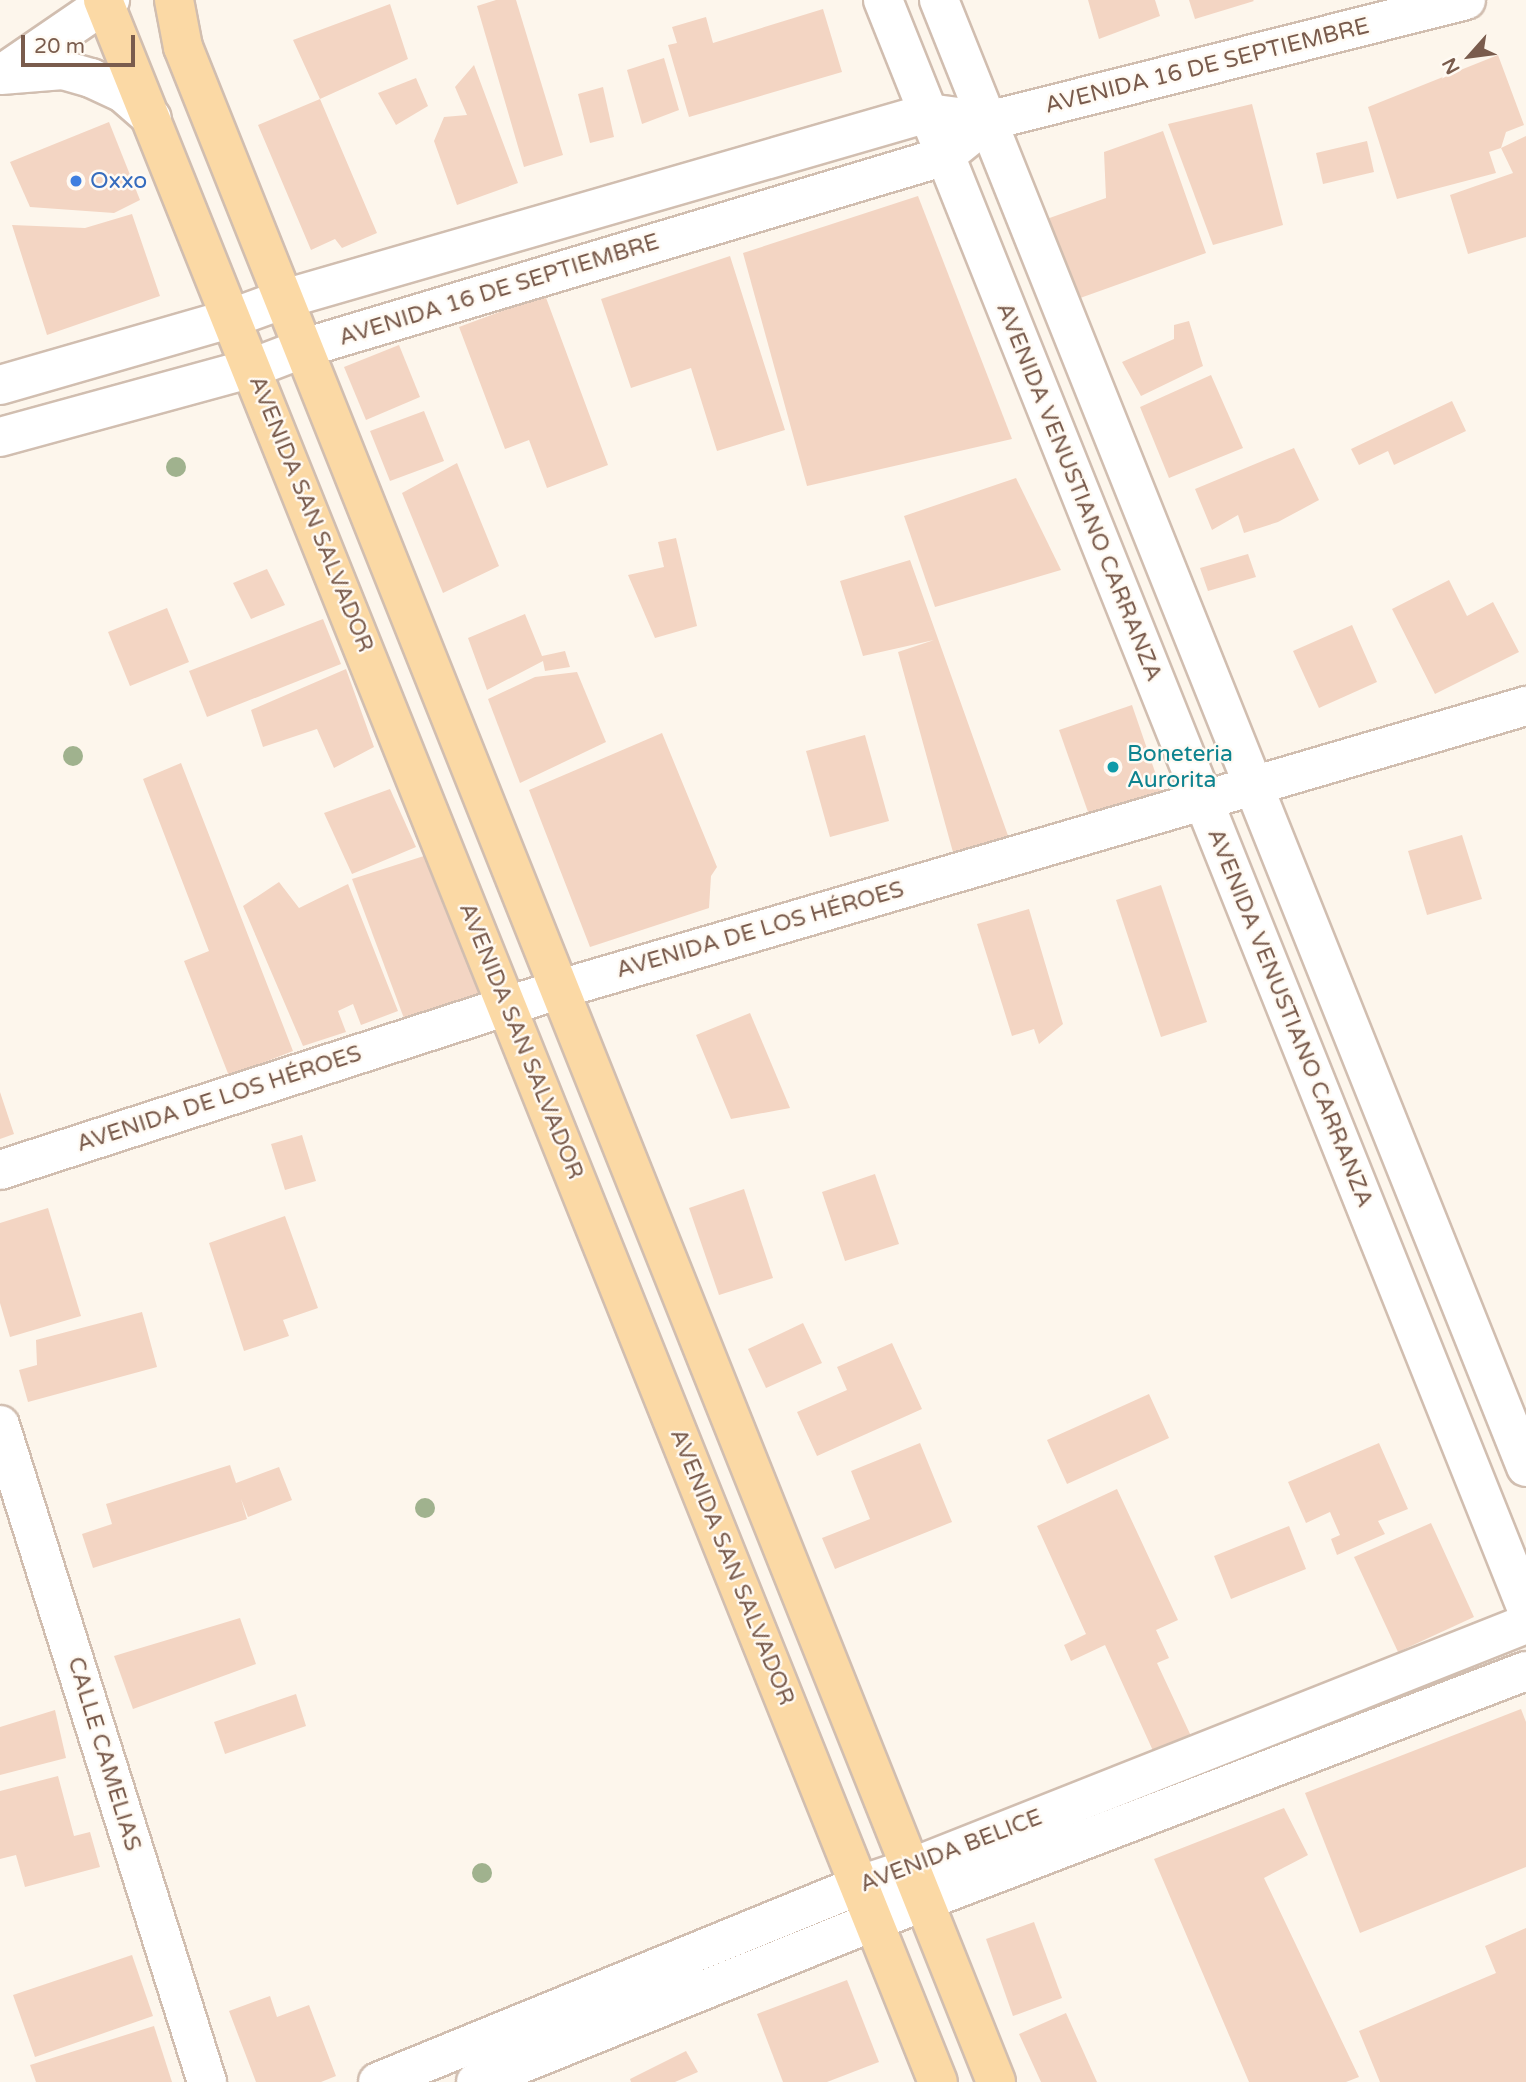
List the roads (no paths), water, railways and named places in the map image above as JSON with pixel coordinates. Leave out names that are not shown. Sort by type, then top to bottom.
[{"type":"main road","points":[[174,0],[183,47],[996,2082]]},
{"type":"main road","name":"AVENIDA SAN SALVADOR","points":[[106,2],[938,2082]]},
{"type":"street","name":"AVENIDA VENUSTIANO CARRANZA","points":[[883,0],[1526,1607]]},
{"type":"street","points":[[939,0],[1526,1467]]},
{"type":"street","name":"AVENIDA 16 DE SEPTIEMBRE","points":[[0,385],[232,318],[284,299],[928,113],[988,121],[1466,0]]},
{"type":"street","points":[[1,75],[106,2]]},
{"type":"street","points":[[1,75],[63,70],[91,78],[122,93],[152,118]]},
{"type":"street","name":"AVENIDA 16 DE SEPTIEMBRE","points":[[0,437],[252,368],[304,348],[945,156],[988,121]]},
{"type":"street","name":"AVENIDA DE LOS HÉROES","points":[[0,1170],[560,989],[1526,706]]},
{"type":"street","name":"CALLE CAMELIAS","points":[[0,1425],[207,2082]]},
{"type":"street","name":"AVENIDA BELICE","points":[[476,2082],[874,1922],[917,1885],[1526,1624]]},
{"type":"street","name":"AVENIDA BELICE","points":[[378,2082],[860,1885],[917,1885],[1526,1671]]},
{"type":"place","name":"Oxxo","points":[[76,181]]},
{"type":"place","name":"Boneteria Aurorita","points":[[1113,767]]}]
